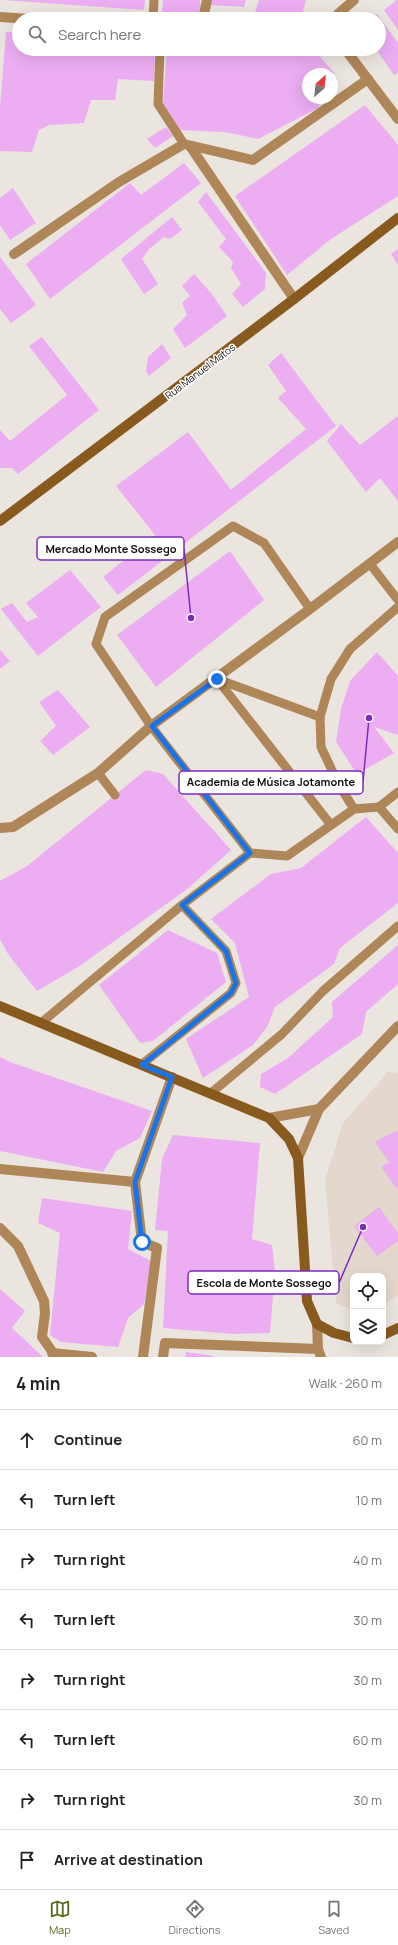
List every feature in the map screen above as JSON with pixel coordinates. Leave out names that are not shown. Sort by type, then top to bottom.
[{"type":"main road","name":"Rua Manuel Matos","points":[[0,521],[294,300],[398,218]]},
{"type":"main road","points":[[0,1006],[269,1118],[290,1138],[298,1158],[307,1301],[317,1324],[334,1333],[350,1337]]},
{"type":"main road","points":[[386,1334],[398,1328]]},
{"type":"street","points":[[204,12],[207,0]]},
{"type":"street","points":[[340,12],[354,0]]},
{"type":"street","points":[[0,17],[12,18]]},
{"type":"street","points":[[350,56],[398,119]]},
{"type":"street","points":[[14,254],[119,182],[187,145],[253,160],[368,79]]},
{"type":"street","points":[[187,145],[294,300]]},
{"type":"street","points":[[0,828],[13,827],[98,773],[152,726],[217,679],[398,542]]},
{"type":"street","points":[[298,1158],[319,1109],[398,1026]]},
{"type":"street","points":[[143,1357],[158,1248],[142,1242],[135,1182],[172,1077]]},
{"type":"street","points":[[269,1118],[319,1109]]},
{"type":"street","points":[[0,1170],[135,1182]]},
{"type":"street","points":[[0,1228],[18,1246],[44,1301],[45,1313],[42,1337],[54,1355],[92,1357]]},
{"type":"street","points":[[162,1357],[165,1343],[319,1353],[317,1324]]},
{"type":"lane","points":[[153,12],[154,0]]},
{"type":"lane","points":[[160,56],[158,104],[187,145]]},
{"type":"lane","points":[[250,853],[152,726],[96,644],[105,617],[233,526],[264,544],[310,609]]},
{"type":"lane","points":[[370,564],[398,600]]},
{"type":"lane","points":[[354,809],[339,785],[320,747],[320,717],[331,679],[350,649],[398,608]]},
{"type":"lane","points":[[217,679],[320,717]]},
{"type":"lane","points":[[217,679],[331,825]]},
{"type":"lane","points":[[98,773],[115,795]]},
{"type":"lane","points":[[41,1023],[182,905],[189,894],[250,853],[287,856],[354,809],[379,807],[398,792]]},
{"type":"lane","points":[[379,807],[398,829]]},
{"type":"lane","points":[[142,1065],[231,993],[236,983],[226,951],[182,905]]},
{"type":"lane","points":[[211,1093],[282,1034],[323,991],[398,926]]},
{"type":"shaded area","points":[[388,1072],[398,1073],[398,1296],[386,1302],[386,1273],[350,1273],[350,1309],[336,1303],[325,1180],[343,1123]]},
{"type":"building","points":[[3,0],[145,0],[144,10]]},
{"type":"building","points":[[163,0],[200,0],[201,12],[162,12]]},
{"type":"building","points":[[211,0],[246,0],[244,7],[209,5]]},
{"type":"building","points":[[259,0],[306,0],[303,12],[255,12]]},
{"type":"building","points":[[398,0],[398,30],[386,12],[384,10]]},
{"type":"building","points":[[386,26],[398,43],[398,73],[394,75],[381,56],[386,56]]},
{"type":"building","points":[[6,32],[12,32],[12,56],[155,56],[154,81],[118,79],[115,100],[91,100],[84,123],[49,125],[39,130],[32,152],[0,151],[0,107]]},
{"type":"building","points":[[166,56],[320,56],[330,68],[302,68],[302,104],[320,104],[318,108],[258,139],[225,132],[179,130],[163,104]]},
{"type":"building","points":[[365,105],[398,145],[398,196],[331,239],[287,275],[235,196]]},
{"type":"building","points":[[166,127],[173,136],[155,148],[147,139]]},
{"type":"building","points":[[184,163],[201,183],[50,299],[26,264],[130,183],[141,195]]},
{"type":"building","points":[[13,188],[36,223],[10,240],[0,225],[0,198]]},
{"type":"building","points":[[206,192],[266,273],[265,289],[243,307],[232,294],[241,284],[231,268],[233,262],[219,247],[226,239],[198,202]]},
{"type":"building","points":[[172,217],[182,230],[170,239],[164,237],[149,249],[142,259],[158,284],[144,294],[121,259]]},
{"type":"building","points":[[398,249],[398,265],[391,254]]},
{"type":"building","points":[[0,257],[36,305],[11,323],[0,309]]},
{"type":"building","points":[[194,274],[211,293],[227,316],[185,348],[173,329],[187,315],[182,303],[190,296],[182,286]]},
{"type":"building","points":[[42,337],[99,410],[18,474],[12,468],[0,468],[0,430],[10,441],[67,395],[29,346]]},
{"type":"building","points":[[162,344],[171,358],[149,376],[146,371],[148,357]]},
{"type":"building","points":[[281,353],[336,426],[118,595],[103,577],[155,535],[116,486],[188,432],[231,490],[306,429],[278,398],[286,391],[268,365]]},
{"type":"building","points":[[398,416],[398,501],[380,478],[366,492],[327,441],[341,424],[360,445]]},
{"type":"building","points":[[230,551],[264,600],[156,687],[117,635]]},
{"type":"building","points":[[70,570],[101,607],[38,656],[1,609],[12,603],[27,622],[38,617],[26,603]]},
{"type":"building","points":[[0,650],[10,661],[0,669]]},
{"type":"building","points":[[377,652],[398,676],[398,735],[374,727],[394,753],[357,774],[336,742],[341,709],[350,681]]},
{"type":"building","points":[[58,690],[90,727],[53,755],[40,741],[56,726],[39,702]]},
{"type":"building","points":[[146,770],[163,774],[231,850],[186,890],[78,967],[37,991],[8,954],[0,939],[0,881],[27,866]]},
{"type":"building","points":[[366,817],[398,853],[398,903],[340,948],[334,964],[275,1007],[267,1027],[253,1045],[203,1078],[186,1039],[249,997],[235,943],[211,919],[271,874],[301,868]]},
{"type":"building","points":[[168,930],[217,953],[226,982],[153,1041],[140,1043],[99,985]]},
{"type":"building","points":[[398,945],[398,984],[366,1012],[362,1034],[275,1094],[260,1087],[261,1074],[288,1058],[333,1017],[332,1002]]},
{"type":"building","points":[[0,1057],[10,1062],[152,1111],[140,1138],[116,1151],[103,1172],[0,1151]]},
{"type":"building","points":[[396,1131],[398,1133],[398,1190],[381,1167],[389,1162],[375,1142]]},
{"type":"building","points":[[173,1135],[260,1143],[252,1239],[272,1245],[275,1272],[270,1333],[232,1334],[163,1328],[168,1231],[155,1230],[162,1159]]},
{"type":"building","points":[[42,1198],[132,1211],[128,1249],[151,1261],[144,1304],[128,1318],[118,1347],[61,1342],[50,1335],[60,1233],[38,1223]]},
{"type":"building","points":[[379,1207],[398,1233],[398,1241],[377,1256],[354,1226]]},
{"type":"building","points":[[0,1289],[25,1311],[12,1328],[43,1357],[0,1357]]},
{"type":"building","points":[[186,1352],[213,1356],[213,1357],[185,1357]]},
{"type":"place","name":"Mercado Monte Sossego","points":[[191,618]]},
{"type":"place","name":"Academia de Música Jotamonte","points":[[369,718]]},
{"type":"place","name":"Escola de Monte Sossego","points":[[363,1227]]},
{"type":"route","points":[[142,1242],[135,1182],[172,1077],[142,1065],[231,993],[236,983],[226,951],[182,905],[250,853],[152,726],[217,679]]}]
